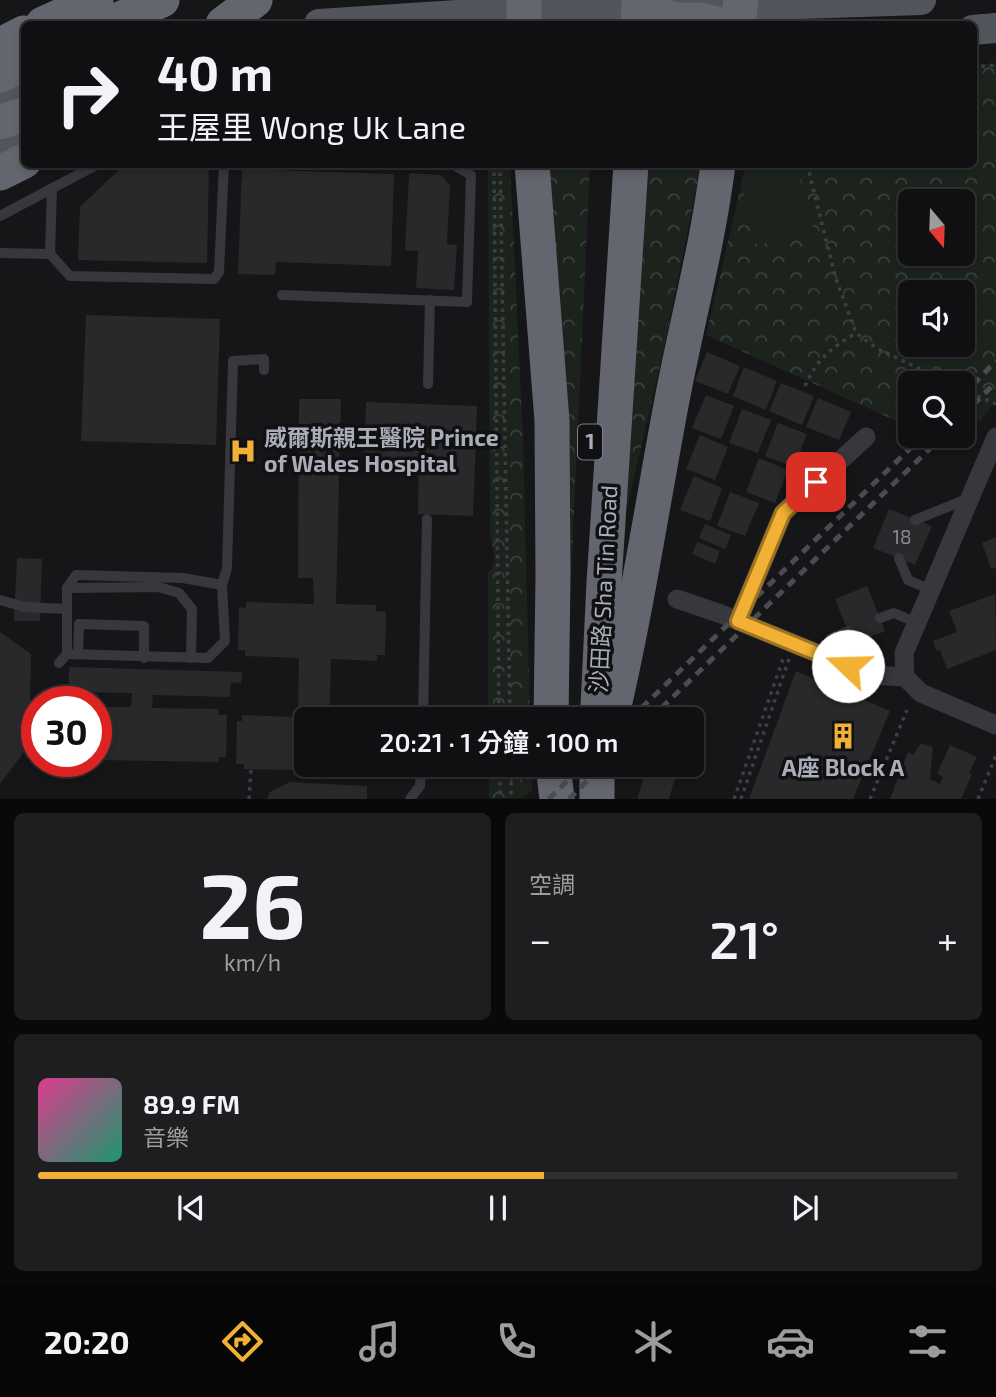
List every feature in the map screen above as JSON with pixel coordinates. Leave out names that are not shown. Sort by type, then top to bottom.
[{"type":"highway","points":[[50,21],[96,0]]},
{"type":"highway","points":[[116,21],[162,0]]},
{"type":"highway","points":[[227,21],[255,0]]},
{"type":"highway","points":[[617,21],[634,9],[676,20],[699,20],[734,14]]},
{"type":"highway","points":[[0,44],[21,34]]},
{"type":"highway","points":[[0,44],[21,40]]},
{"type":"highway","points":[[0,75],[21,64]]},
{"type":"highway","points":[[0,122],[21,116]]},
{"type":"highway","points":[[0,173],[21,162]]},
{"type":"highway","points":[[532,168],[551,421],[551,707]]},
{"type":"highway","name":"沙田路 Sha Tin Road","points":[[575,707],[608,168]]},
{"type":"highway","name":"沙田路 Sha Tin Road","points":[[598,707],[604,570],[631,168]]},
{"type":"highway","points":[[614,707],[718,168]]},
{"type":"highway","points":[[712,209],[730,168]]},
{"type":"highway","points":[[554,777],[557,799]]},
{"type":"main road","points":[[734,14],[921,0]]},
{"type":"main road","points":[[388,21],[634,9]]},
{"type":"main road","points":[[977,30],[996,28]]},
{"type":"main road","points":[[0,94],[21,87]]},
{"type":"main road","points":[[0,146],[21,138]]},
{"type":"street","points":[[738,621],[783,513],[866,437]]},
{"type":"street","points":[[905,677],[904,653],[996,437]]},
{"type":"street","points":[[677,599],[879,677],[905,677],[921,692],[996,725]]},
{"type":"lane","points":[[0,216],[91,168]]},
{"type":"lane","points":[[52,189],[50,254],[70,276],[214,279],[219,272],[224,168]]},
{"type":"lane","points":[[282,295],[467,302],[471,175],[459,168]]},
{"type":"lane","points":[[0,253],[50,254]]},
{"type":"lane","points":[[428,384],[429,300]]},
{"type":"lane","points":[[66,654],[208,657],[225,641],[222,585],[227,568],[233,361],[264,359],[264,370]]},
{"type":"lane","points":[[915,520],[969,498]]},
{"type":"lane","points":[[423,707],[427,519]]},
{"type":"lane","points":[[899,558],[908,580],[931,590]]},
{"type":"lane","points":[[59,663],[66,654],[67,588],[76,575],[183,578],[222,585]]},
{"type":"lane","points":[[67,588],[159,587],[179,593],[192,609],[191,658]]},
{"type":"lane","points":[[0,600],[25,607],[67,610]]},
{"type":"lane","points":[[880,618],[894,613],[917,623]]},
{"type":"lane","points":[[78,654],[79,624],[144,626],[144,657]]},
{"type":"lane","points":[[824,657],[831,638],[848,631]]},
{"type":"lane","points":[[410,799],[419,786],[420,777]]},
{"type":"path","points":[[977,67],[996,65]]},
{"type":"path","points":[[494,168],[499,707]]},
{"type":"path","points":[[500,168],[510,707]]},
{"type":"path","points":[[808,168],[835,276],[856,333],[878,349],[925,371]]},
{"type":"path","points":[[805,386],[814,366],[834,346],[856,333]]},
{"type":"path","points":[[975,395],[996,404]]},
{"type":"path","points":[[734,799],[785,654]]},
{"type":"path","points":[[741,799],[790,657]]},
{"type":"path","points":[[870,799],[907,710]]},
{"type":"path","points":[[978,799],[996,755]]},
{"type":"path","points":[[249,799],[251,769]]},
{"type":"path","points":[[500,777],[500,799]]},
{"type":"path","points":[[510,777],[511,799]]},
{"type":"green space","points":[[996,64],[996,400],[980,421],[975,418],[975,371],[898,371],[898,422],[706,335],[745,168],[977,168],[977,65]]},
{"type":"green space","points":[[488,168],[510,168],[523,439],[530,707],[488,707],[488,573],[495,561],[490,536]]},
{"type":"green space","points":[[546,168],[590,168],[571,577],[567,559]]},
{"type":"green space","points":[[644,168],[700,168],[664,348],[621,534]]},
{"type":"green space","points":[[745,168],[797,168],[814,231],[757,245],[741,181]]},
{"type":"green space","points":[[489,777],[531,777],[532,790],[522,798],[489,798]]},
{"type":"building","points":[[121,168],[209,168],[207,263],[78,260],[80,207]]},
{"type":"building","points":[[242,169],[394,174],[391,266],[276,262],[275,275],[238,274]]},
{"type":"building","points":[[409,173],[441,175],[450,186],[447,244],[457,245],[454,290],[416,288],[418,251],[405,250]]},
{"type":"building","points":[[86,315],[220,319],[216,445],[81,441]]},
{"type":"building","points":[[707,352],[740,366],[728,394],[695,381]]},
{"type":"building","points":[[744,367],[777,381],[766,410],[733,396]]},
{"type":"building","points":[[781,383],[814,396],[802,425],[769,411]]},
{"type":"building","points":[[706,395],[734,406],[721,439],[692,428]]},
{"type":"building","points":[[818,398],[851,412],[839,440],[806,427]]},
{"type":"building","points":[[299,399],[341,399],[336,604],[376,605],[376,611],[386,612],[385,655],[377,655],[377,661],[331,659],[329,707],[298,707],[299,658],[245,656],[245,650],[238,650],[239,607],[246,608],[246,602],[314,604],[313,578],[298,578]]},
{"type":"building","points":[[366,402],[477,406],[473,516],[418,514],[419,462],[364,460]]},
{"type":"building","points":[[742,409],[771,420],[758,453],[729,443]]},
{"type":"building","points":[[778,423],[807,434],[794,467],[765,456]]},
{"type":"building","points":[[700,435],[728,447],[715,480],[686,469]]},
{"type":"building","points":[[759,458],[788,470],[775,503],[746,492]]},
{"type":"building","points":[[694,476],[722,488],[710,521],[680,510]]},
{"type":"building","points":[[730,492],[759,503],[745,536],[717,526]]},
{"type":"building","points":[[889,509],[932,526],[915,565],[873,548]]},
{"type":"building","points":[[705,524],[731,535],[725,549],[699,538]]},
{"type":"building","points":[[996,537],[996,567],[991,569],[982,543]]},
{"type":"building","points":[[697,542],[720,551],[715,564],[692,554]]},
{"type":"building","points":[[17,558],[42,559],[40,621],[14,621]]},
{"type":"building","points":[[867,586],[885,631],[853,644],[835,599]]},
{"type":"building","points":[[995,594],[996,650],[947,669],[940,650],[936,651],[933,641],[957,632],[949,611]]},
{"type":"building","points":[[0,632],[31,654],[30,686],[21,686],[21,756],[0,784]]},
{"type":"building","points":[[69,667],[242,672],[241,683],[231,682],[230,697],[153,695],[152,708],[218,709],[218,715],[227,715],[226,757],[219,757],[219,762],[112,760],[112,707],[131,707],[132,693],[112,693],[112,686],[69,686]]},
{"type":"building","points":[[796,671],[890,711],[853,799],[749,799]]},
{"type":"building","points":[[242,715],[294,717],[294,770],[244,769],[244,764],[236,764],[237,721],[242,721]]},
{"type":"building","points":[[921,743],[933,747],[930,779],[940,784],[943,777],[937,774],[950,745],[977,757],[961,799],[890,799],[908,752],[913,755]]},
{"type":"building","points":[[644,777],[675,777],[669,799],[637,799]]},
{"type":"building","points":[[290,782],[367,786],[367,799],[267,799],[270,792]]},
{"type":"railway","points":[[975,383],[996,361]]},
{"type":"railway","points":[[975,403],[996,382]]},
{"type":"railway","points":[[642,707],[911,448]]},
{"type":"railway","points":[[662,707],[931,448]]},
{"type":"railway","points":[[549,799],[571,777]]},
{"type":"railway","points":[[569,799],[591,777]]},
{"type":"place","name":"威爾斯親王醫院 Prince of Wales Hospital","points":[[243,451]]},
{"type":"place","name":"A座 Block A","points":[[843,736]]},
{"type":"route","points":[[816,482],[783,513],[738,621],[848,666]]}]
